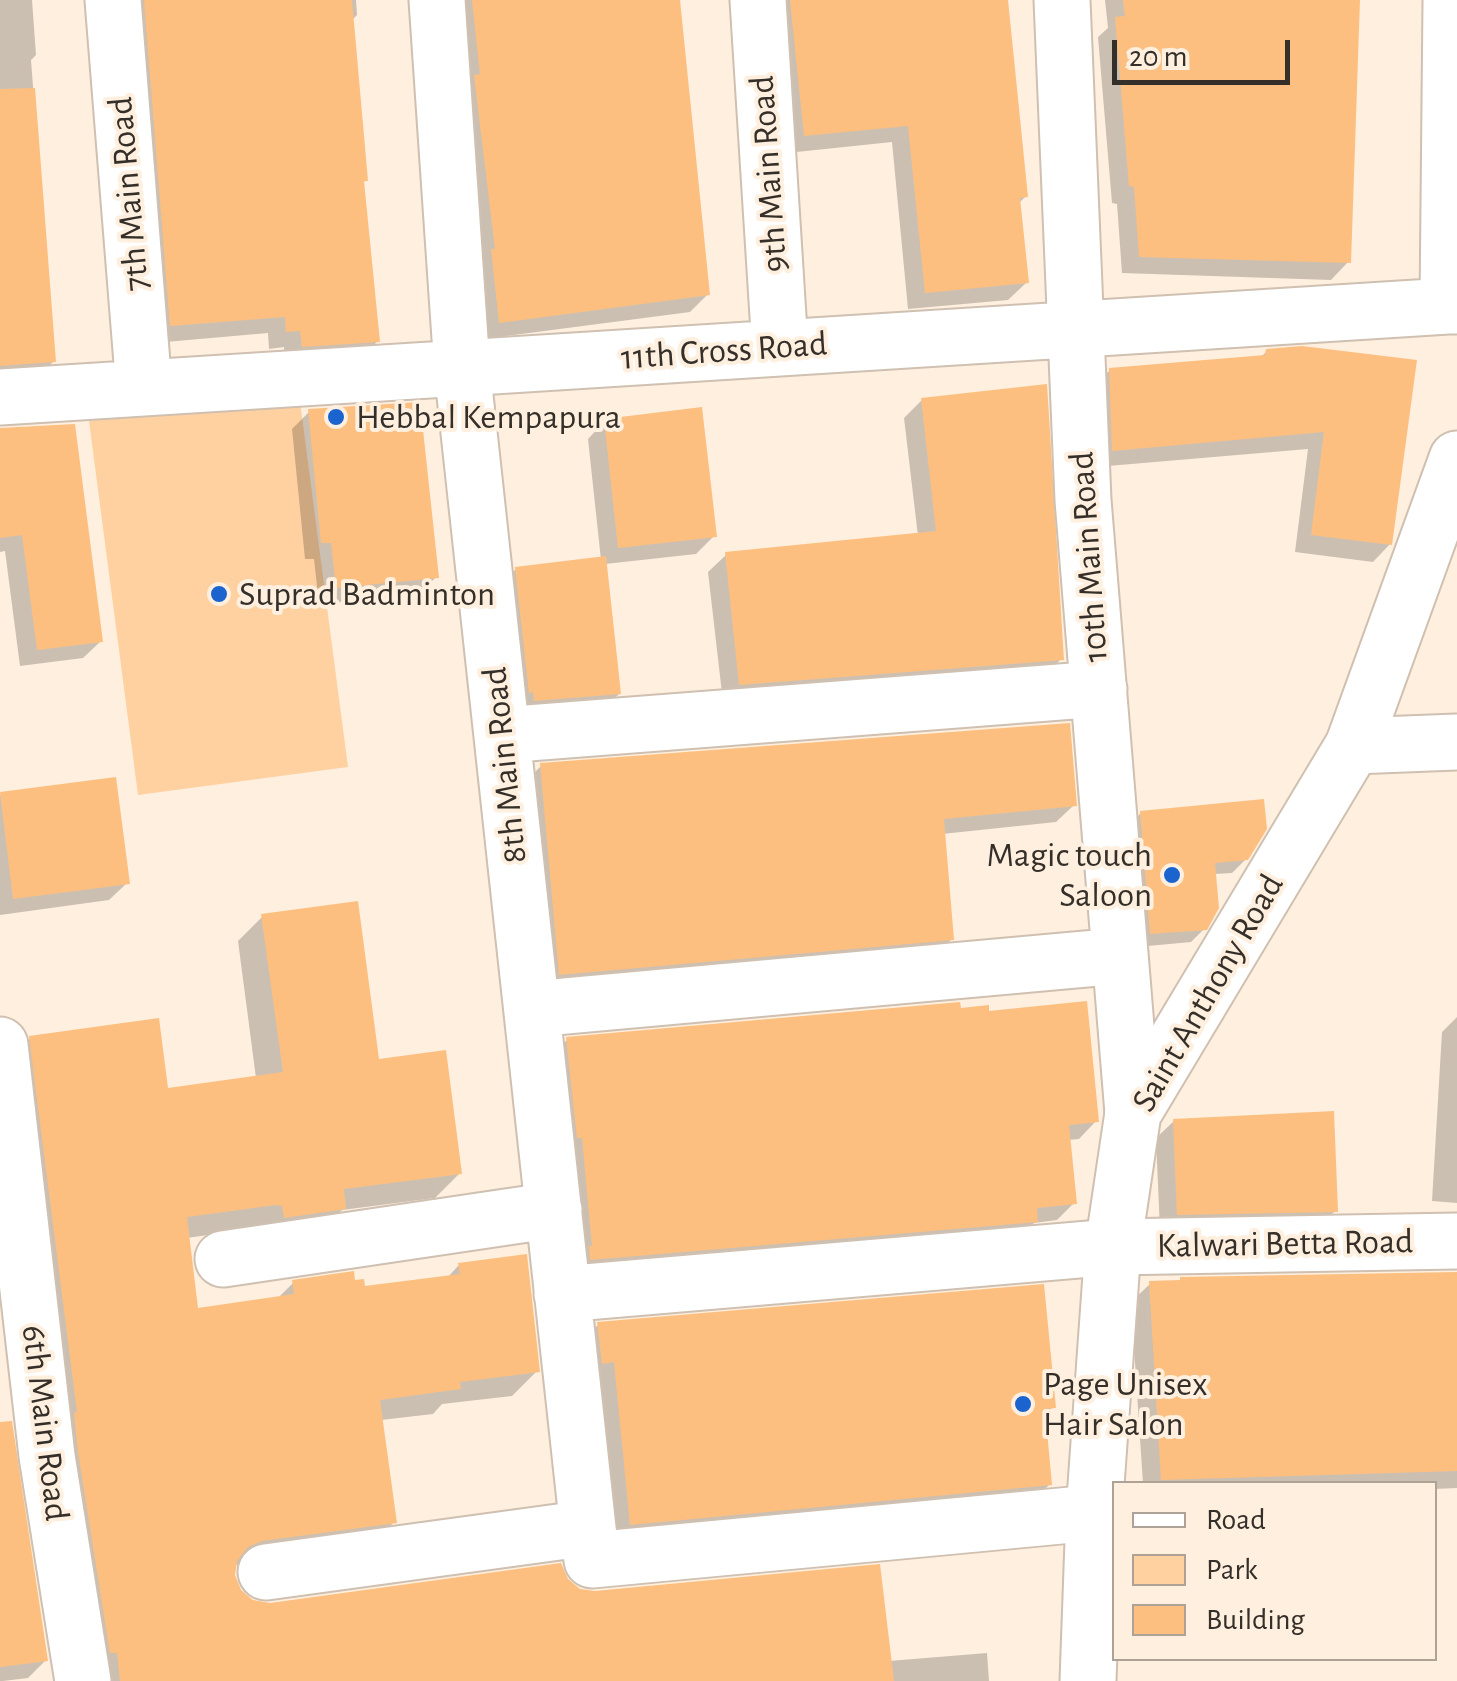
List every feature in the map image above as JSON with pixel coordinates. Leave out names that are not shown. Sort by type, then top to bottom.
[{"type":"street","name":"7th Main Road","points":[[113,0],[144,388]]},
{"type":"street","name":"8th Main Road","points":[[438,0],[462,368],[588,1528]]},
{"type":"street","name":"9th Main Road","points":[[758,0],[780,348]]},
{"type":"street","name":"10th Main Road","points":[[1062,0],[1083,500],[1133,1114]]},
{"type":"street","points":[[1452,0],[1452,306]]},
{"type":"street","name":"11th Cross Road","points":[[0,397],[1452,306]]},
{"type":"street","name":"Saint Anthony Road","points":[[1088,1681],[1104,1512],[1114,1247],[1133,1114],[1353,746],[1457,459]]},
{"type":"street","points":[[502,735],[1100,689]]},
{"type":"street","points":[[1353,746],[1457,742]]},
{"type":"street","points":[[532,1008],[1119,956]]},
{"type":"street","name":"6th Main Road","points":[[0,1045],[47,1456],[83,1681]]},
{"type":"street","points":[[223,1259],[554,1210]]},
{"type":"street","name":"Kalwari Betta Road","points":[[562,1294],[1114,1247],[1457,1241]]},
{"type":"street","points":[[266,1572],[588,1528],[592,1560],[1104,1512]]},
{"type":"green space","name":"Suprad Badminton","points":[[299,394],[348,767],[138,795],[89,421]]},
{"type":"building","points":[[144,0],[352,0],[380,342],[302,347],[300,331],[286,332],[285,317],[170,326]]},
{"type":"building","points":[[472,0],[680,0],[710,295],[499,323],[491,249],[495,249],[474,75],[480,74]]},
{"type":"building","points":[[790,0],[1008,0],[1028,197],[1020,198],[1029,283],[925,293],[908,126],[804,136]]},
{"type":"building","points":[[1123,0],[1360,0],[1351,263],[1139,257],[1115,17],[1125,16]]},
{"type":"building","points":[[35,88],[56,362],[0,366],[0,89]]},
{"type":"building","points":[[1302,346],[1417,360],[1392,545],[1311,535],[1324,432],[1112,451],[1109,368],[1265,355],[1266,349]]},
{"type":"building","points":[[1047,384],[1064,660],[739,685],[725,552],[936,531],[921,398]]},
{"type":"building","points":[[420,402],[439,578],[336,588],[331,543],[321,543],[308,409]]},
{"type":"building","points":[[702,407],[717,537],[618,548],[604,419]]},
{"type":"building","points":[[75,424],[103,642],[37,650],[22,535],[0,538],[0,428]]},
{"type":"building","points":[[606,556],[621,694],[534,701],[533,692],[529,693],[515,567]]},
{"type":"building","points":[[1070,723],[1077,806],[944,819],[954,940],[559,975],[540,763]]},
{"type":"building","points":[[116,777],[130,884],[13,899],[0,792]]},
{"type":"building","points":[[1264,799],[1267,829],[1248,860],[1215,863],[1219,908],[1207,930],[1150,934],[1140,811]]},
{"type":"building","points":[[358,901],[379,1059],[446,1050],[462,1174],[344,1189],[346,1209],[284,1218],[282,1206],[276,1205],[187,1217],[198,1308],[294,1294],[292,1280],[354,1271],[355,1280],[364,1279],[365,1286],[460,1274],[458,1263],[527,1254],[540,1372],[460,1382],[461,1389],[380,1400],[397,1523],[262,1541],[248,1547],[237,1561],[235,1575],[241,1590],[253,1600],[270,1603],[561,1563],[568,1579],[580,1589],[595,1591],[880,1564],[894,1681],[120,1681],[117,1653],[110,1653],[78,1452],[74,1413],[77,1412],[29,1036],[159,1018],[168,1088],[283,1072],[261,914]]},
{"type":"building","points":[[1087,1001],[1099,1122],[1069,1125],[1077,1204],[1037,1208],[1038,1222],[590,1260],[582,1138],[577,1138],[566,1037],[960,1002],[961,1008],[989,1005],[989,1011]]},
{"type":"building","points":[[1334,1111],[1338,1212],[1177,1215],[1173,1119]]},
{"type":"building","points":[[1457,1272],[1457,1471],[1161,1480],[1149,1281],[1180,1277]]},
{"type":"building","points":[[1044,1284],[1056,1408],[1045,1409],[1052,1485],[630,1525],[614,1362],[602,1364],[597,1322]]},
{"type":"building","points":[[12,1421],[48,1661],[0,1667],[0,1422]]},
{"type":"place","name":"Hebbal Kempapura","points":[[336,417]]},
{"type":"place","name":"Suprad Badminton","points":[[219,594]]},
{"type":"place","name":"Magic touch Saloon","points":[[1172,875]]},
{"type":"place","name":"Page Unisex Hair Salon","points":[[1023,1404]]}]
